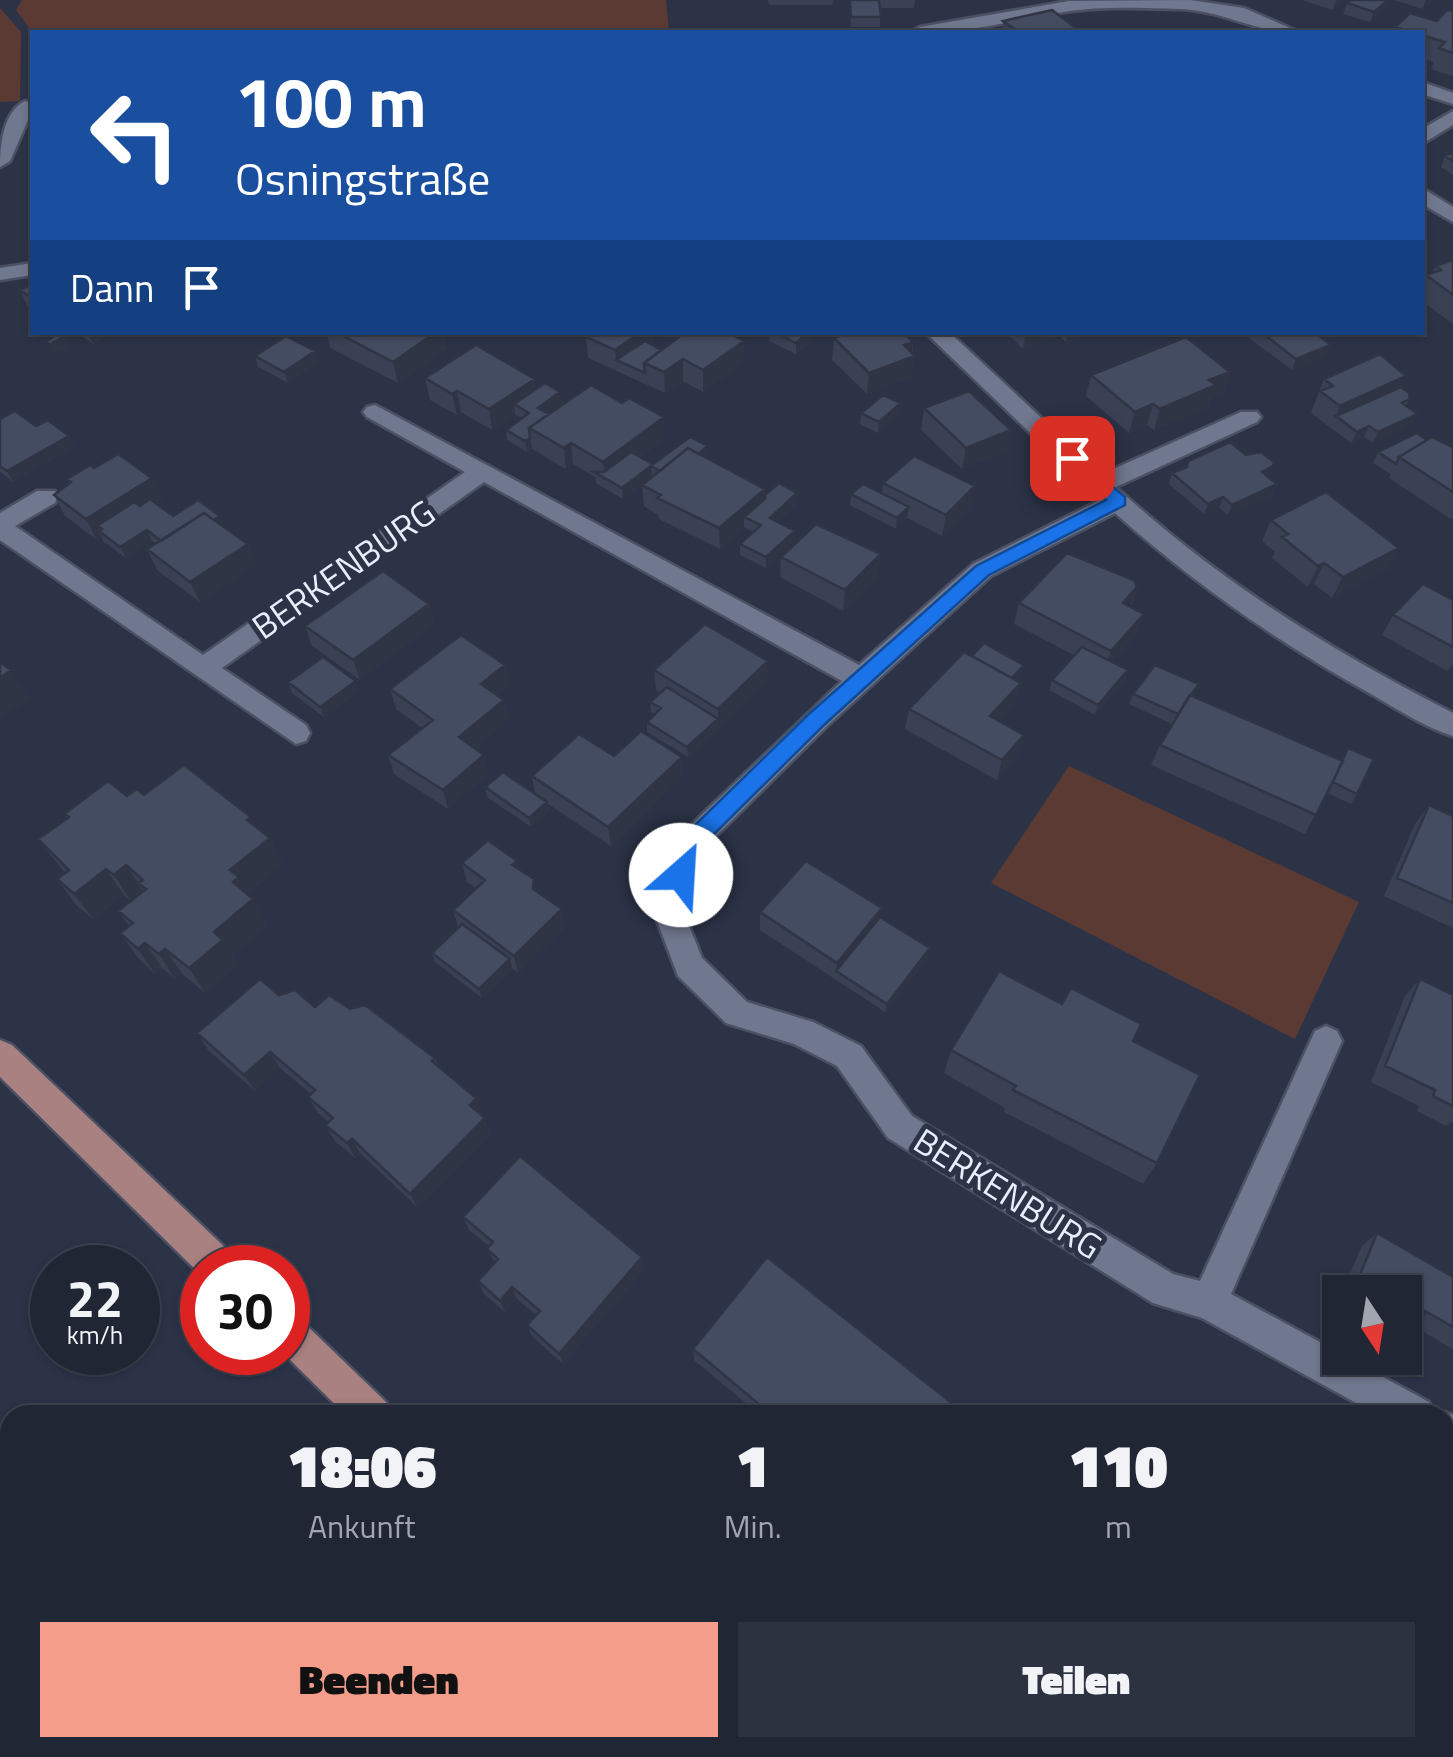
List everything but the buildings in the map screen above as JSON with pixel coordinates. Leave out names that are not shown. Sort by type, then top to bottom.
[{"type":"main road","points":[[0,1055],[196,1245]]},
{"type":"main road","points":[[310,1354],[363,1405]]},
{"type":"street","points":[[957,28],[1069,6],[1202,3],[1285,30]]},
{"type":"street","points":[[1425,88],[1453,99]]},
{"type":"street","points":[[0,161],[25,107]]},
{"type":"street","points":[[1425,136],[1453,117]]},
{"type":"street","points":[[1425,196],[1453,216]]},
{"type":"street","points":[[0,274],[30,269]]},
{"type":"street","points":[[939,335],[1109,493],[1224,589],[1360,678],[1453,725]]},
{"type":"street","name":"BERKENBURG","points":[[376,412],[863,680]]},
{"type":"street","name":"BERKENBURG","points":[[1249,417],[1109,493],[982,570],[698,835],[681,875],[671,918],[688,966],[737,1013],[802,1032],[848,1056],[900,1127],[1166,1290],[1210,1302],[1398,1405]]},
{"type":"street","name":"BERKENBURG","points":[[202,668],[483,470]]},
{"type":"street","points":[[46,496],[0,526],[296,733]]},
{"type":"street","points":[[1210,1302],[1326,1041]]},
{"type":"shaded area","points":[[22,0],[666,0],[669,30],[31,30],[16,10]]},
{"type":"shaded area","points":[[0,8],[21,32],[20,101],[0,102]]},
{"type":"shaded area","points":[[1069,766],[1359,902],[1295,1039],[991,883]]},
{"type":"route","points":[[681,875],[698,835],[816,719],[982,570],[1118,501],[1072,458]]}]
